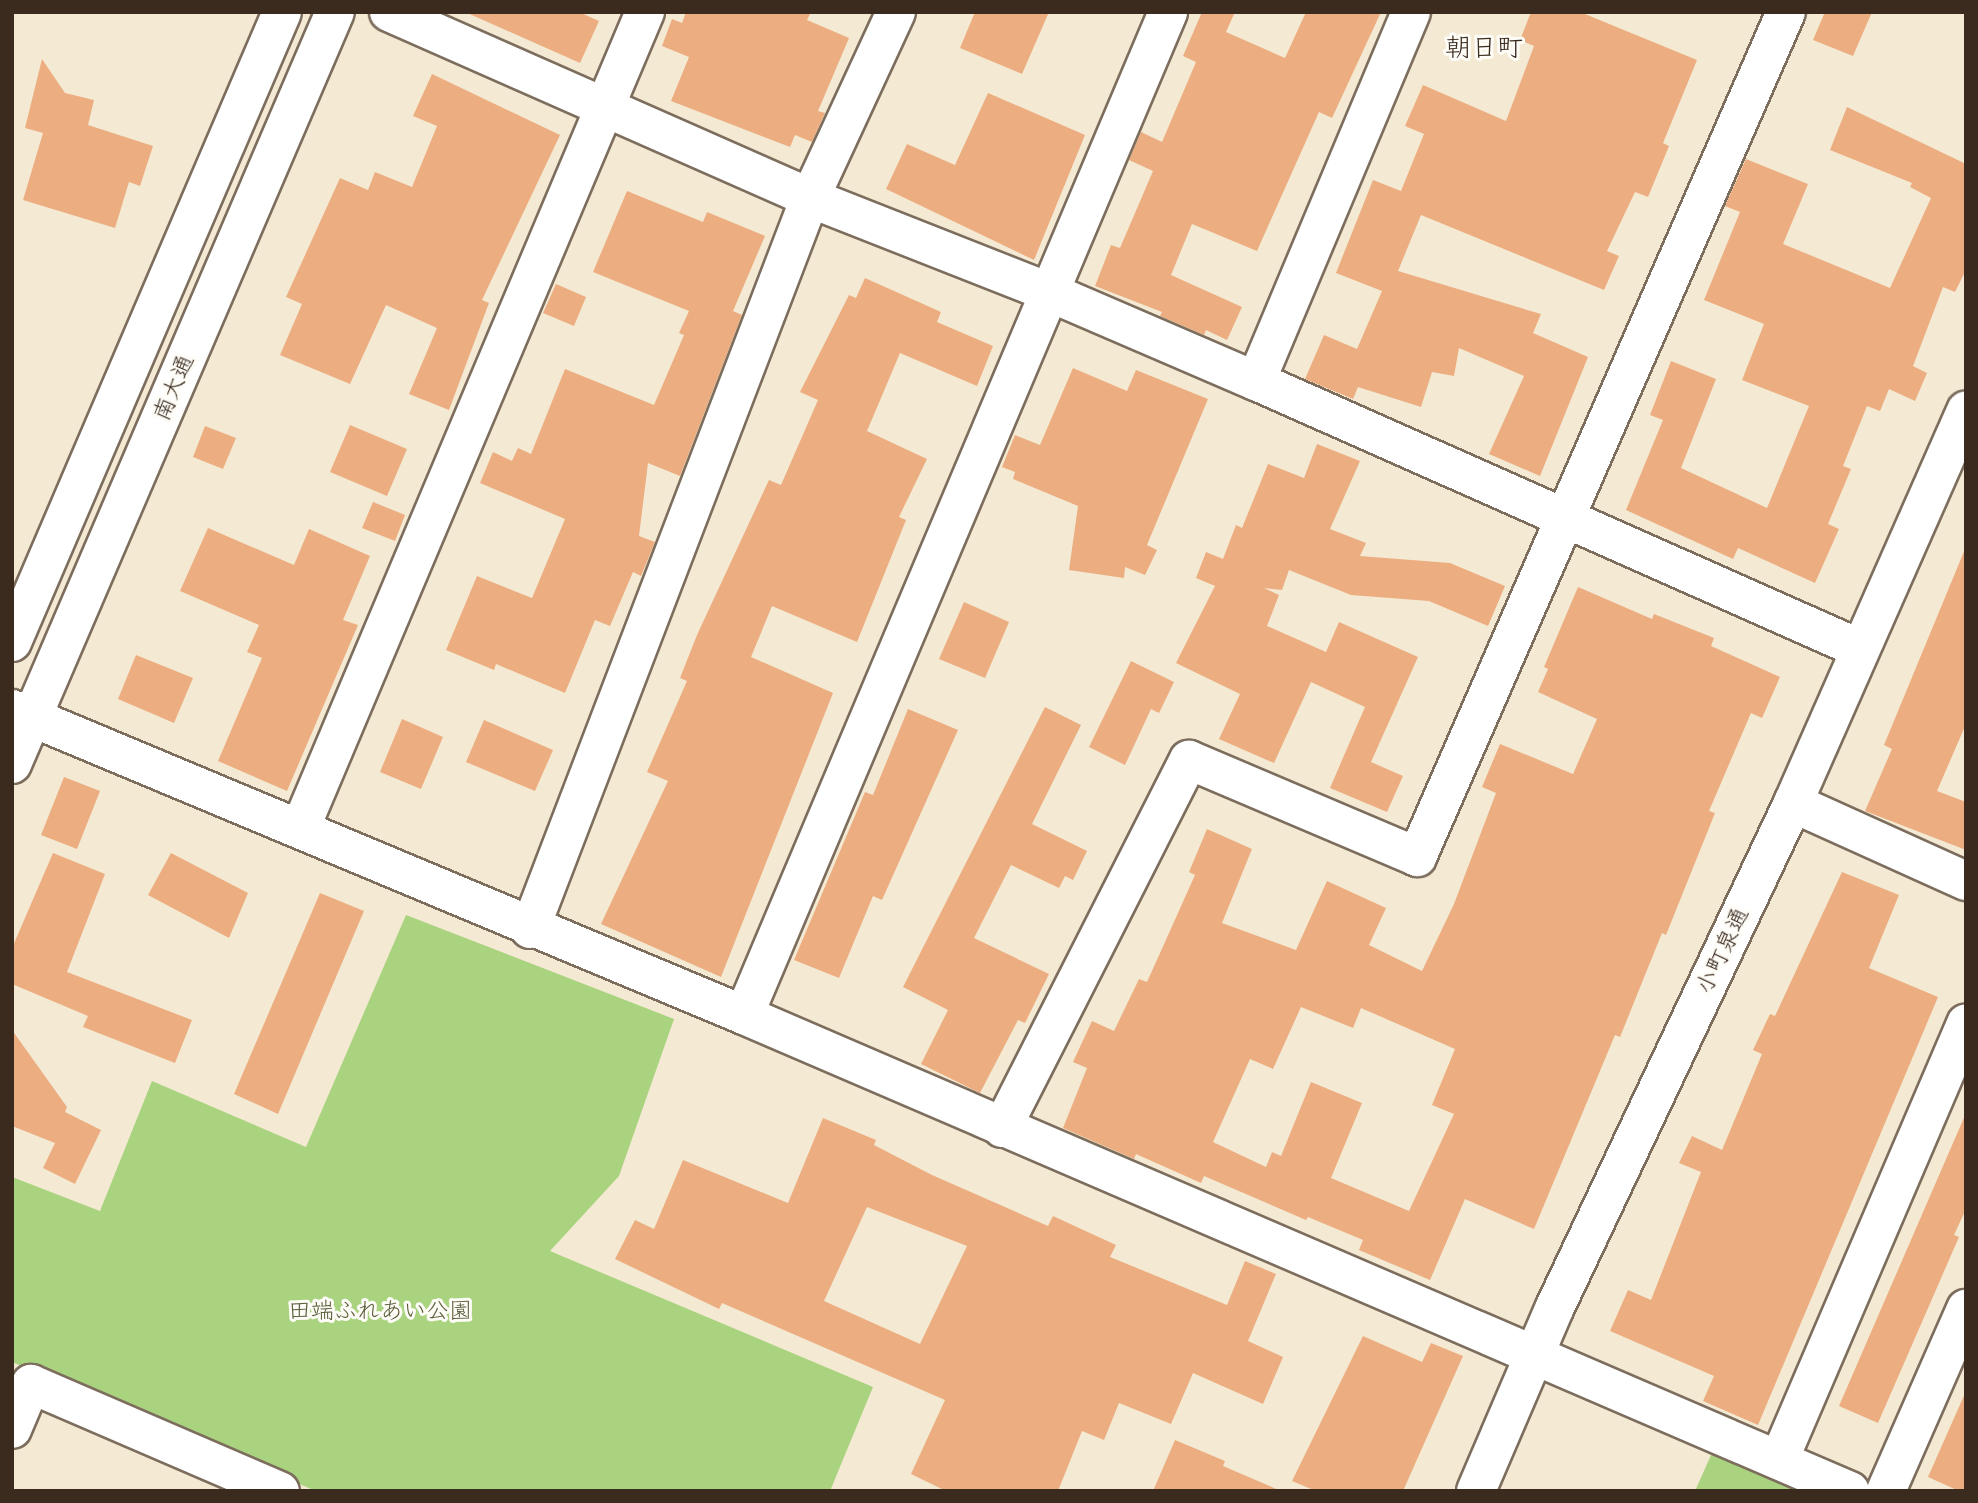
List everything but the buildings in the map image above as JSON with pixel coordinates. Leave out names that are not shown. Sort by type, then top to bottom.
[{"type":"street","points":[[12,642],[282,12]]},
{"type":"street","name":"南大通","points":[[12,764],[22,713],[335,12]]},
{"type":"street","points":[[388,12],[810,198],[1049,292],[1256,381],[1858,648]]},
{"type":"street","points":[[300,829],[645,12]]},
{"type":"street","points":[[530,929],[810,198],[896,12]]},
{"type":"street","points":[[744,1015],[1168,12]]},
{"type":"street","points":[[1256,381],[1411,12]]},
{"type":"street","points":[[1002,1128],[1189,760],[1418,857],[1567,517],[1775,16]]},
{"type":"street","name":"小町泉通","points":[[1476,1491],[1535,1353],[1793,803],[1858,648],[1966,410]]},
{"type":"street","points":[[22,713],[530,929],[744,1015],[1002,1128],[1535,1353],[1850,1491]]},
{"type":"street","points":[[1793,803],[1966,881]]},
{"type":"street","points":[[1779,1460],[1966,1023]]},
{"type":"street","points":[[1886,1491],[1966,1309]]},
{"type":"street","points":[[12,1429],[32,1384],[272,1489]]},
{"type":"green space","name":"田端ふれあい公園","points":[[406,915],[674,1019],[619,1176],[550,1251],[873,1387],[830,1491],[316,1491],[12,1362],[12,1177],[100,1211],[152,1081],[306,1147]]},
{"type":"green space","points":[[1720,1435],[1801,1491],[1695,1491]]},
{"type":"district","name":"朝日町","points":[[1484,49]]}]
